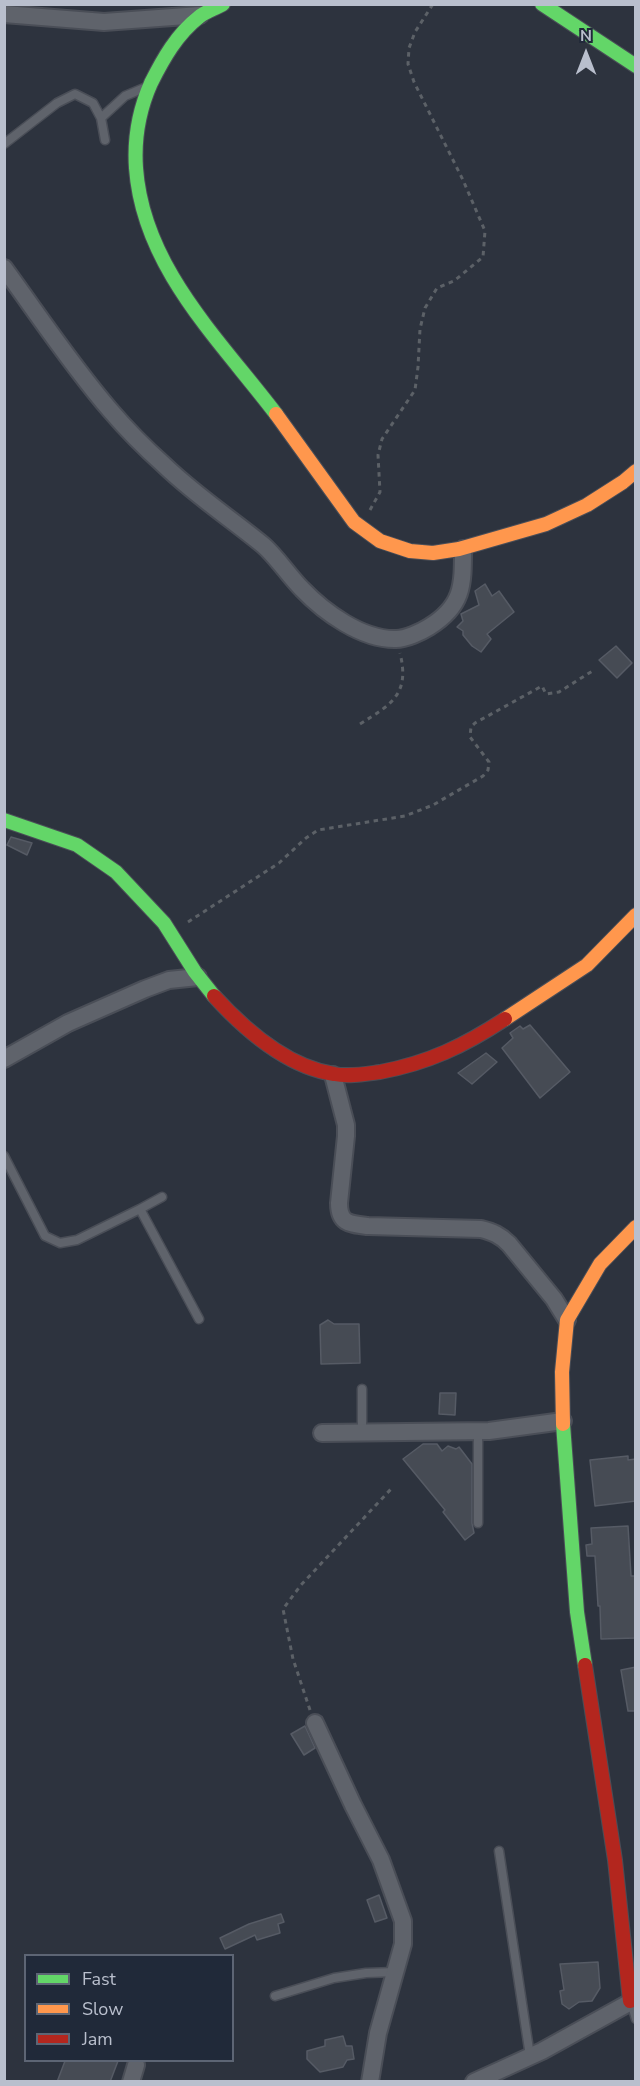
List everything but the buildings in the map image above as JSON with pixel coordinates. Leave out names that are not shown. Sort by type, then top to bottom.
[{"type":"main road","points":[[223,4],[217,9],[200,15],[169,50],[150,85],[136,126],[138,197],[150,235],[182,292],[261,394],[319,477],[360,528],[369,537],[403,550],[433,553],[463,549],[558,520],[599,499],[636,471]]},
{"type":"main road","points":[[542,4],[636,66]]},
{"type":"main road","points":[[4,820],[79,845],[93,854],[137,892],[172,933],[198,977],[239,1021],[268,1045],[293,1060],[333,1075],[356,1075],[382,1071],[446,1054],[573,976],[597,957],[636,915]]},
{"type":"main road","points":[[633,2000],[615,1860],[577,1612],[563,1421],[562,1372],[567,1320],[600,1264],[636,1227]]},
{"type":"street","points":[[4,14],[104,22],[200,15]]},
{"type":"street","points":[[4,268],[110,410],[165,467],[203,501],[265,547],[304,591],[350,628],[396,639],[427,628],[443,618],[456,604],[461,586],[463,549]]},
{"type":"street","points":[[4,1059],[68,1023],[145,988],[169,980],[198,977]]},
{"type":"street","points":[[333,1075],[346,1125],[339,1203],[342,1218],[355,1225],[492,1231],[509,1244],[554,1299],[567,1320]]},
{"type":"street","points":[[322,1433],[478,1431],[563,1421]]},
{"type":"street","points":[[315,1723],[381,1860],[395,1897],[404,1931],[396,1972],[378,2033],[370,2082]]},
{"type":"street","points":[[474,2082],[565,2039],[633,2000]]},
{"type":"street","points":[[131,2082],[136,2065]]},
{"type":"lane","points":[[101,118],[124,96],[150,85]]},
{"type":"lane","points":[[4,144],[57,102],[75,94],[93,103],[101,118],[105,140]]},
{"type":"lane","points":[[4,1156],[45,1236],[60,1243],[76,1240],[162,1197]]},
{"type":"lane","points":[[140,1209],[199,1319]]},
{"type":"lane","points":[[362,1389],[362,1433]]},
{"type":"lane","points":[[478,1431],[478,1523]]},
{"type":"lane","points":[[499,1851],[530,2056]]},
{"type":"lane","points":[[275,1996],[334,1978],[366,1973],[396,1972]]},
{"type":"lane","points":[[633,2000],[636,2019]]},
{"type":"path","points":[[360,528],[380,492],[378,455],[382,439],[415,390],[420,329],[425,308],[437,288],[454,280],[483,257],[485,231],[463,180],[414,82],[408,63],[409,48],[415,32],[433,4]]},
{"type":"path","points":[[360,724],[380,712],[399,695],[404,678],[396,639]]},
{"type":"path","points":[[172,933],[279,864],[306,838],[318,830],[405,816],[433,805],[471,783],[488,770],[489,762],[470,737],[471,727],[542,686],[546,694],[559,692],[594,670]]},
{"type":"path","points":[[315,1723],[293,1659],[283,1609],[301,1585],[391,1489]]},
{"type":"traffic: fast","points":[[223,4],[202,15],[184,31],[171,47],[156,74],[140,114],[136,168],[142,204],[153,238],[168,270],[208,329],[276,414]]},
{"type":"traffic: fast","points":[[542,4],[636,66]]},
{"type":"traffic: fast","points":[[4,820],[77,845],[116,872],[164,923],[195,972],[214,996]]},
{"type":"traffic: fast","points":[[563,1424],[577,1612],[585,1665]]},
{"type":"traffic: slow","points":[[276,414],[354,522],[380,541],[410,551],[433,553],[459,549],[546,524],[587,505],[636,471]]},
{"type":"traffic: slow","points":[[505,1019],[587,965],[636,915]]},
{"type":"traffic: slow","points":[[563,1424],[562,1372],[567,1320],[600,1264],[636,1227]]},
{"type":"traffic: jam","points":[[214,996],[239,1022],[268,1045],[300,1064],[340,1075],[380,1072],[414,1064],[460,1045],[505,1019]]},
{"type":"traffic: jam","points":[[585,1665],[615,1860],[630,2001]]}]
